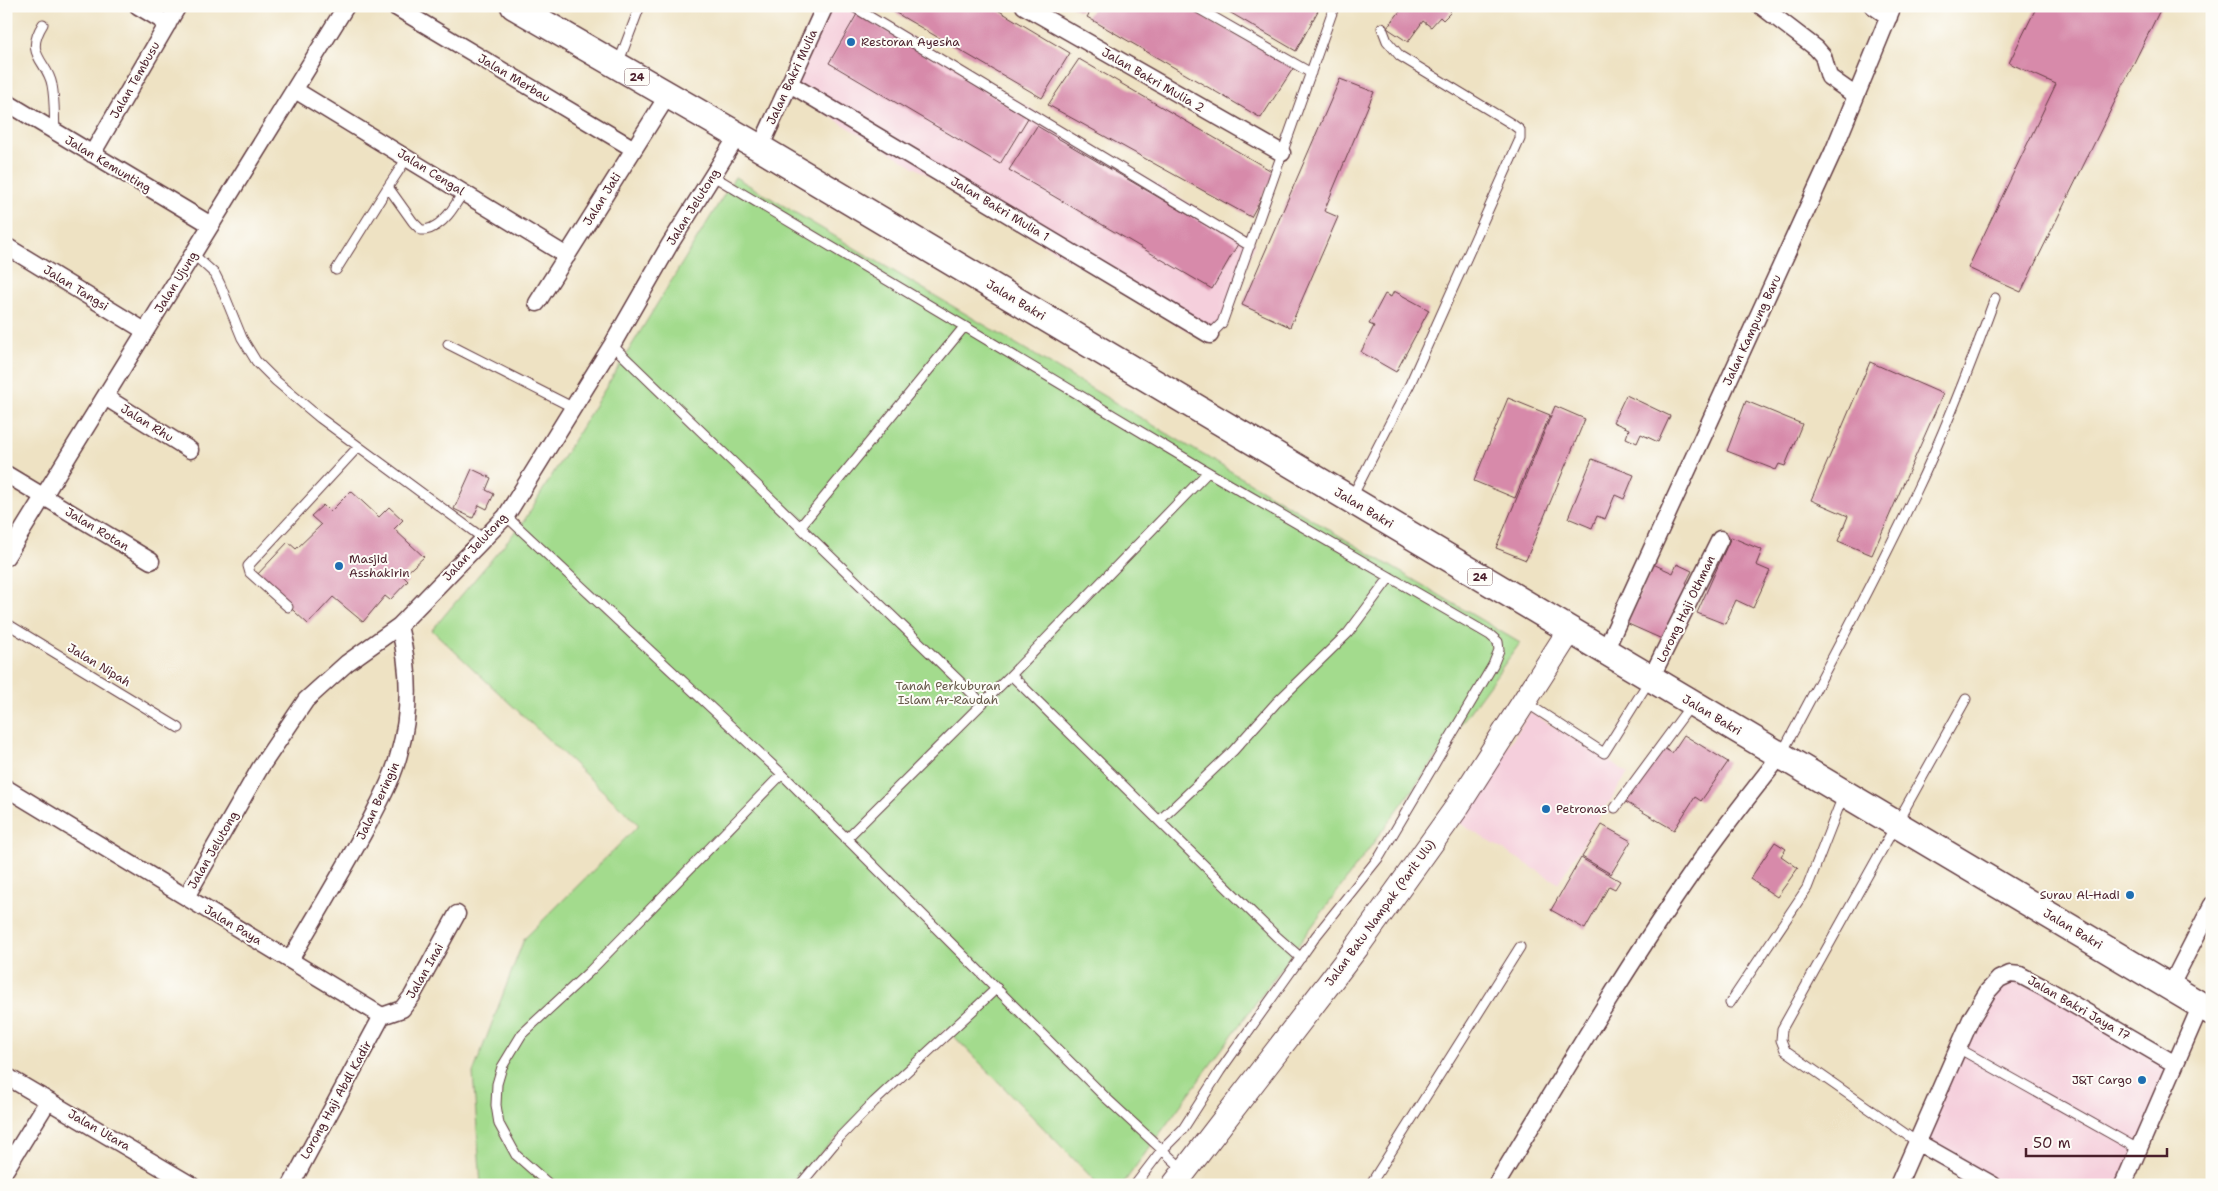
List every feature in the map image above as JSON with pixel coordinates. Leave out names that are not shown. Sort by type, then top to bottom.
[{"type":"main road","name":"Jalan Bakri","points":[[514,6],[540,17],[617,66],[749,142],[2206,1008]]},
{"type":"street","points":[[138,6],[168,24]]},
{"type":"street","name":"Jalan Tembusu","points":[[92,154],[178,6]]},
{"type":"street","name":"Jalan Ujung","points":[[6,557],[346,6]]},
{"type":"street","name":"Jalan Merbau","points":[[394,6],[634,149]]},
{"type":"street","name":"Jalan Bakri Mulia","points":[[749,142],[790,84],[825,6]]},
{"type":"street","name":"Jalan Bakri Mulia 2","points":[[1024,6],[1282,153]]},
{"type":"street","points":[[1760,6],[1816,48],[1823,56],[1829,77],[1856,96]]},
{"type":"street","points":[[1873,6],[1891,11]]},
{"type":"street","name":"Jalan Kampung Baru","points":[[1605,651],[1833,152],[1891,11]]},
{"type":"street","name":"Jalan Bakri Mulia 1","points":[[790,84],[1210,335]]},
{"type":"street","name":"Jalan Cengal","points":[[294,90],[567,256]]},
{"type":"street","name":"Jalan Jati","points":[[537,304],[668,95]]},
{"type":"street","name":"Jalan Kemunting","points":[[6,102],[210,225]]},
{"type":"street","name":"Jalan Jelutong","points":[[186,897],[260,768],[306,700],[348,663],[399,626],[506,516],[612,345],[670,244],[712,176],[749,142]]},
{"type":"street","name":"Jalan Tangsi","points":[[6,246],[145,331]]},
{"type":"street","name":"Jalan Rhu","points":[[105,397],[190,450]]},
{"type":"street","name":"Jalan Rotan","points":[[6,474],[151,561]]},
{"type":"street","name":"Lorong Haji Othman","points":[[1651,678],[1720,539]]},
{"type":"street","name":"Jalan Beringin","points":[[290,960],[360,840],[394,772],[404,733],[408,695],[405,649],[399,626]]},
{"type":"street","name":"Jalan Batu Nampak (Parit Ulu)","points":[[1180,1178],[1357,948],[1455,810],[1570,630]]},
{"type":"street","points":[[1496,1185],[1568,1065],[1653,931],[1719,836],[1781,755]]},
{"type":"street","name":"Jalan Paya","points":[[6,788],[382,1016]]},
{"type":"street","name":"Jalan Inai","points":[[382,1016],[402,1009],[412,996],[457,914]]},
{"type":"street","points":[[2170,987],[2209,916]]},
{"type":"street","name":"Jalan Bakri Jaya 17","points":[[1958,1048],[1971,1019],[1988,991],[1999,978],[2010,974],[2020,975],[2050,991],[2175,1064]]},
{"type":"street","points":[[2123,1185],[2175,1064],[2206,1008]]},
{"type":"street","name":"Lorong Haji Abdl Kadir","points":[[290,1185],[382,1016]]},
{"type":"street","points":[[1898,1185],[1958,1048]]},
{"type":"street","name":"Jalan Utara","points":[[6,1076],[172,1180],[190,1185]]},
{"type":"street","points":[[6,1169],[48,1101]]},
{"type":"street","points":[[1917,1142],[1993,1185]]},
{"type":"lane","points":[[617,66],[640,6]]},
{"type":"lane","points":[[852,6],[1250,246]]},
{"type":"lane","points":[[1194,6],[1311,73]]},
{"type":"lane","points":[[1210,335],[1222,323],[1333,10],[1331,6]]},
{"type":"lane","points":[[43,24],[36,50],[37,57],[52,83],[55,132]]},
{"type":"lane","points":[[1351,500],[1410,384],[1520,138],[1520,130],[1512,124],[1400,56],[1387,41],[1382,28]]},
{"type":"lane","points":[[336,270],[407,158]]},
{"type":"lane","points":[[712,176],[1208,472],[1490,635],[1498,642],[1499,650],[1493,665],[1380,856],[1316,936],[1220,1071],[1183,1129],[1161,1150],[1135,1185]]},
{"type":"lane","points":[[388,187],[421,230],[429,230],[436,225],[451,211],[463,192]]},
{"type":"lane","points":[[193,254],[214,274],[242,338],[256,361],[276,381],[358,447],[484,539]]},
{"type":"lane","points":[[1781,755],[1876,575],[1916,492],[1970,365],[1995,298]]},
{"type":"lane","points":[[800,527],[964,327]]},
{"type":"lane","points":[[448,344],[572,407]]},
{"type":"lane","points":[[612,345],[982,703]]},
{"type":"lane","points":[[288,607],[250,573],[248,566],[358,447]]},
{"type":"lane","points":[[846,839],[1011,675],[1208,472]]},
{"type":"lane","points":[[506,516],[782,774],[1161,1150],[1180,1178]]},
{"type":"lane","points":[[1159,821],[1233,751],[1276,703],[1348,633],[1390,577]]},
{"type":"lane","name":"Jalan Nipah","points":[[6,623],[179,728]]},
{"type":"lane","points":[[1011,675],[1276,936],[1301,958]]},
{"type":"lane","points":[[1524,702],[1604,753],[1651,678]]},
{"type":"lane","points":[[1917,1142],[1785,1050],[1782,1040],[1782,1029],[1966,699]]},
{"type":"lane","points":[[1615,808],[1692,703]]},
{"type":"lane","points":[[550,1185],[516,1155],[499,1124],[496,1105],[497,1084],[502,1067],[522,1034],[590,971],[782,774]]},
{"type":"lane","points":[[1730,1003],[1807,888],[1844,793]]},
{"type":"lane","points":[[1370,1185],[1520,947]]},
{"type":"lane","points":[[800,1185],[839,1138],[874,1102],[997,988]]},
{"type":"lane","points":[[1958,1048],[2138,1149]]},
{"type":"shaded area","points":[[817,6],[860,6],[1255,243],[1225,326],[1208,343],[781,87]]},
{"type":"shaded area","points":[[1530,712],[1628,773],[1558,883],[1459,823]]},
{"type":"shaded area","points":[[2008,968],[2184,1062],[2131,1185],[1979,1185],[1909,1146]]},
{"type":"green space","name":"Tanah Perkuburan Islam Ar-Raudah","points":[[735,177],[1520,643],[1122,1185],[1099,1185],[946,1028],[789,1185],[481,1185],[473,1073],[524,939],[639,825],[432,630],[524,521]]},
{"type":"building","points":[[884,6],[991,6],[1070,53],[1042,98]]},
{"type":"building","points":[[1071,6],[1083,6],[1080,11]]},
{"type":"building","points":[[1094,6],[1185,6],[1294,67],[1261,118],[1087,17]]},
{"type":"building","points":[[1219,6],[1319,6],[1320,7],[1296,51]]},
{"type":"building","points":[[1404,6],[1450,6],[1448,9],[1451,12],[1443,20],[1440,17],[1431,27],[1423,21],[1408,42],[1387,28]]},
{"type":"building","points":[[2037,6],[2162,6],[2021,292],[1968,268],[2056,84],[2009,63]]},
{"type":"building","points":[[857,14],[1028,118],[1000,164],[829,63]]},
{"type":"building","points":[[1079,59],[1275,173],[1251,217],[1048,105]]},
{"type":"building","points":[[1340,79],[1374,92],[1324,211],[1338,217],[1290,327],[1242,305]]},
{"type":"building","points":[[1037,126],[1238,244],[1212,289],[1009,170]]},
{"type":"building","points":[[1394,291],[1429,310],[1396,372],[1361,352],[1374,326],[1369,324],[1385,294],[1391,297]]},
{"type":"building","points":[[1870,362],[1943,394],[1872,555],[1838,541],[1848,516],[1811,500]]},
{"type":"building","points":[[1626,395],[1670,416],[1658,442],[1641,434],[1637,443],[1626,438],[1629,429],[1613,422]]},
{"type":"building","points":[[1508,398],[1550,415],[1515,498],[1474,481]]},
{"type":"building","points":[[1746,401],[1802,424],[1785,466],[1779,464],[1776,470],[1727,451]]},
{"type":"building","points":[[1555,406],[1585,419],[1526,560],[1496,548]]},
{"type":"building","points":[[1592,459],[1634,475],[1624,499],[1615,495],[1605,519],[1597,516],[1592,528],[1568,518]]},
{"type":"building","points":[[472,469],[491,478],[486,490],[494,494],[487,509],[479,505],[473,518],[454,509]]},
{"type":"building","name":"Masjid Asshakirin","points":[[351,491],[379,517],[389,507],[403,520],[394,529],[424,557],[403,576],[408,581],[390,600],[385,596],[363,622],[333,597],[308,624],[256,576],[288,542],[296,549],[321,525],[311,516],[323,505],[330,512]]},
{"type":"building","points":[[1731,537],[1762,550],[1756,565],[1770,571],[1753,608],[1736,600],[1725,624],[1697,613]]},
{"type":"building","points":[[1653,564],[1673,573],[1677,564],[1692,571],[1686,583],[1691,585],[1680,608],[1677,607],[1662,639],[1626,623]]},
{"type":"building","points":[[1684,735],[1728,762],[1701,801],[1695,797],[1674,830],[1624,801],[1660,746],[1672,753]]},
{"type":"building","points":[[1602,825],[1631,841],[1611,874],[1582,857]]},
{"type":"building","points":[[1775,842],[1786,849],[1781,856],[1798,868],[1777,897],[1750,879]]},
{"type":"building","points":[[1581,858],[1620,881],[1615,889],[1609,886],[1585,929],[1551,910]]},
{"type":"place","name":"Restoran Ayesha","points":[[851,42]]},
{"type":"place","name":"Masjid Asshakirin","points":[[339,566]]},
{"type":"place","name":"Petronas","points":[[1546,809]]},
{"type":"place","name":"Surau Al-Hadi","points":[[2130,895]]},
{"type":"place","name":"J&T Cargo","points":[[2142,1080]]}]
